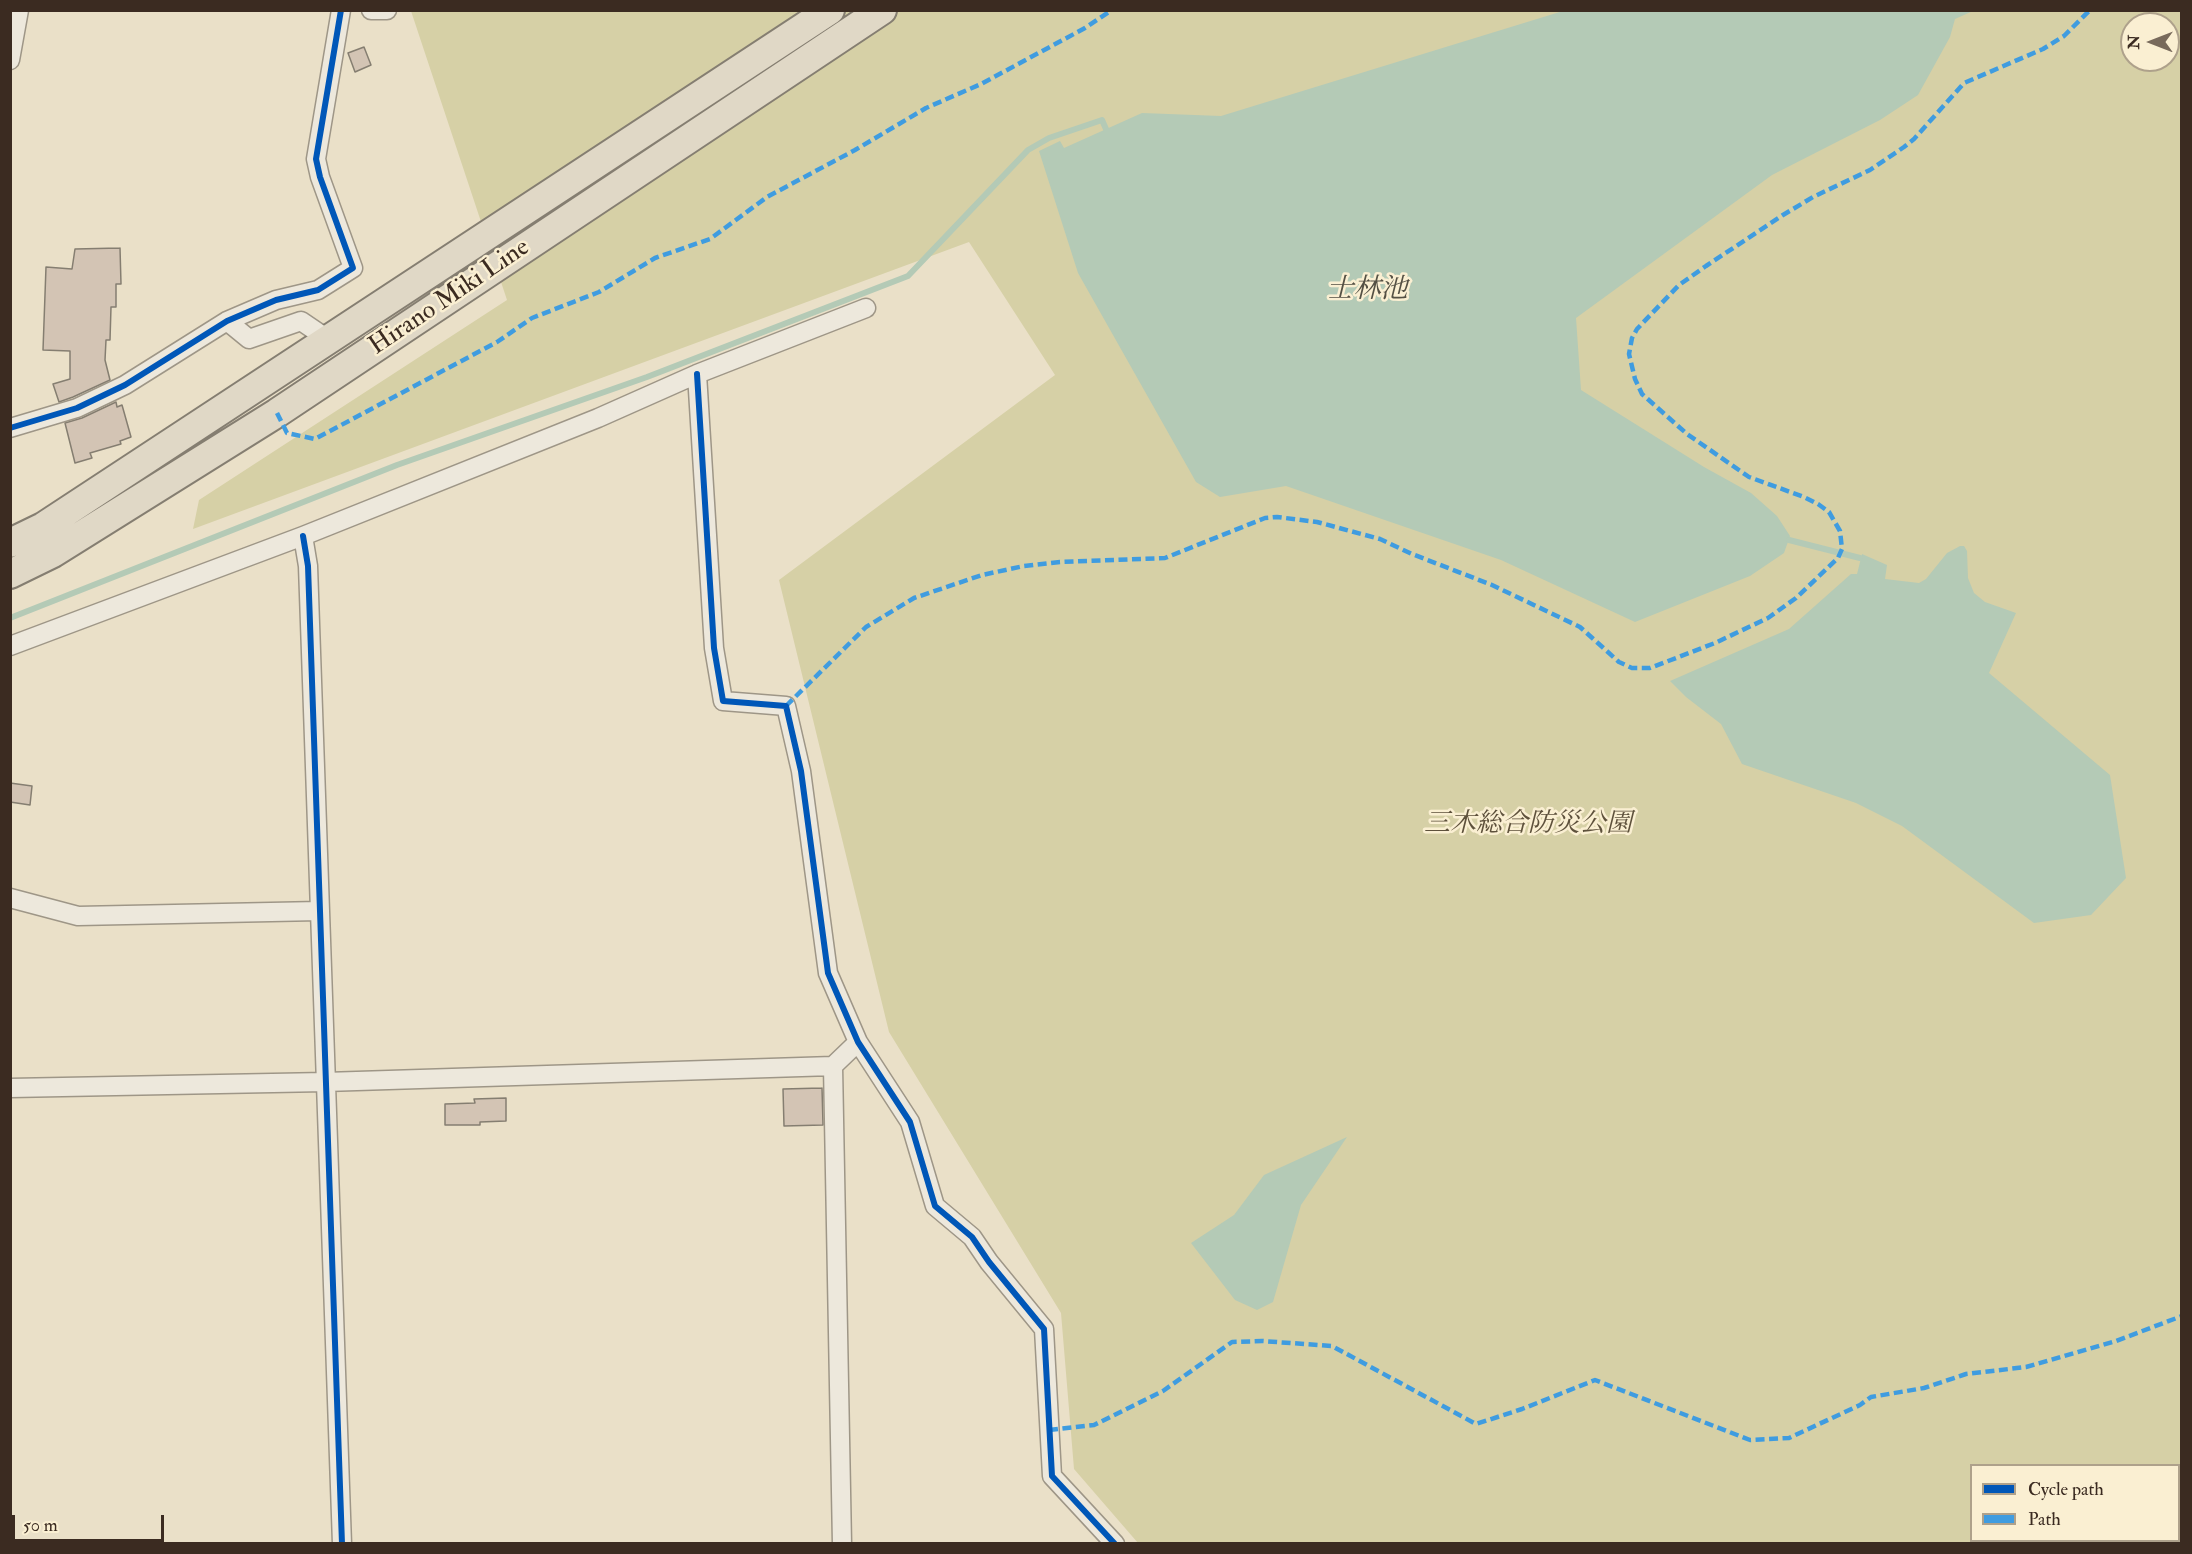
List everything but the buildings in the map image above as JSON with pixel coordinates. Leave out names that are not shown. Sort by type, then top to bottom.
[{"type":"main road","name":"Hirano Miki Line","points":[[10,543],[43,527],[830,10]]},
{"type":"main road","name":"Hirano Miki Line","points":[[10,574],[53,553],[277,413],[882,10]]},
{"type":"street","points":[[10,60],[19,10]]},
{"type":"street","points":[[10,428],[77,408],[125,385],[227,321],[276,300],[318,290],[353,268],[320,177],[316,159],[341,10]]},
{"type":"street","points":[[371,10],[387,10]]},
{"type":"street","points":[[10,646],[303,536],[598,418],[697,374],[867,308]]},
{"type":"street","points":[[227,321],[249,339],[301,321],[329,340]]},
{"type":"street","points":[[697,374],[714,648],[723,701],[786,706],[801,771],[828,973],[858,1042],[910,1122],[935,1206],[972,1237],[989,1262],[1044,1329],[1052,1476],[1115,1544]]},
{"type":"street","points":[[303,536],[308,566],[342,1544]]},
{"type":"street","points":[[10,898],[78,916],[319,911]]},
{"type":"street","points":[[10,1088],[325,1082],[833,1066],[858,1042]]},
{"type":"street","points":[[833,1066],[842,1544]]},
{"type":"green space","name":"三木総合防災公園","points":[[411,11],[2181,11],[2181,1543],[1138,1543],[1074,1469],[1061,1313],[889,1032],[779,580],[1055,375],[969,242],[193,529],[199,500],[507,300]]},
{"type":"water","name":"士林池","points":[[1563,11],[1973,11],[1955,19],[1950,37],[1918,95],[1880,120],[1772,175],[1576,318],[1581,390],[1704,467],[1751,493],[1777,516],[1790,536],[1784,553],[1750,576],[1635,622],[1501,560],[1286,486],[1220,497],[1196,482],[1078,273],[1039,151],[1060,141],[1064,148],[1142,113],[1221,116]]},
{"type":"water","points":[[1964,546],[1967,551],[1968,578],[1974,593],[1985,602],[2016,613],[1989,673],[2110,775],[2126,878],[2091,915],[2034,923],[1902,826],[1856,803],[1742,764],[1721,724],[1686,697],[1670,681],[1789,629],[1851,574],[1857,574],[1862,554],[1887,565],[1885,579],[1919,583],[1926,579],[1947,553]]},
{"type":"water","points":[[1347,1137],[1301,1205],[1273,1302],[1257,1310],[1235,1300],[1191,1243],[1234,1215],[1264,1175]]},
{"type":"waterway","points":[[10,618],[397,465],[647,377],[908,276],[1028,150],[1049,138],[1102,120],[1106,129]]},
{"type":"waterway","points":[[1789,540],[1860,558]]},
{"type":"marked path","points":[[277,413],[287,433],[315,439],[497,342],[532,318],[599,292],[655,258],[710,239],[767,197],[855,150],[926,108],[981,84],[1085,28],[1112,10]]},
{"type":"marked path","points":[[786,706],[866,627],[914,598],[982,575],[1024,566],[1060,562],[1165,558],[1265,518],[1277,517],[1317,522],[1380,539],[1492,585],[1580,627],[1619,662],[1632,668],[1650,668],[1715,643],[1768,618],[1796,598],[1838,558],[1842,549],[1840,531],[1829,512],[1818,504],[1749,477],[1687,434],[1642,394],[1635,379],[1629,354],[1632,338],[1637,329],[1679,285],[1783,215],[1813,197],[1870,170],[1914,139],[1964,83],[2043,49],[2064,36],[2090,10]]},
{"type":"marked path","points":[[1049,1430],[1094,1425],[1163,1391],[1232,1342],[1262,1341],[1332,1346],[1476,1424],[1522,1409],[1595,1380],[1750,1440],[1789,1438],[1860,1405],[1871,1397],[1924,1388],[1966,1374],[2026,1367],[2116,1341],[2182,1316]]},
{"type":"cycle path","points":[[10,428],[77,408],[125,385],[227,321],[276,300],[318,290],[353,268],[320,177],[316,159],[341,10]]},
{"type":"cycle path","points":[[697,374],[714,648],[723,701],[786,706],[801,771],[828,973],[858,1042],[910,1122],[935,1206],[972,1237],[989,1262],[1044,1329],[1052,1476],[1115,1544]]},
{"type":"cycle path","points":[[303,536],[308,566],[342,1544]]}]
